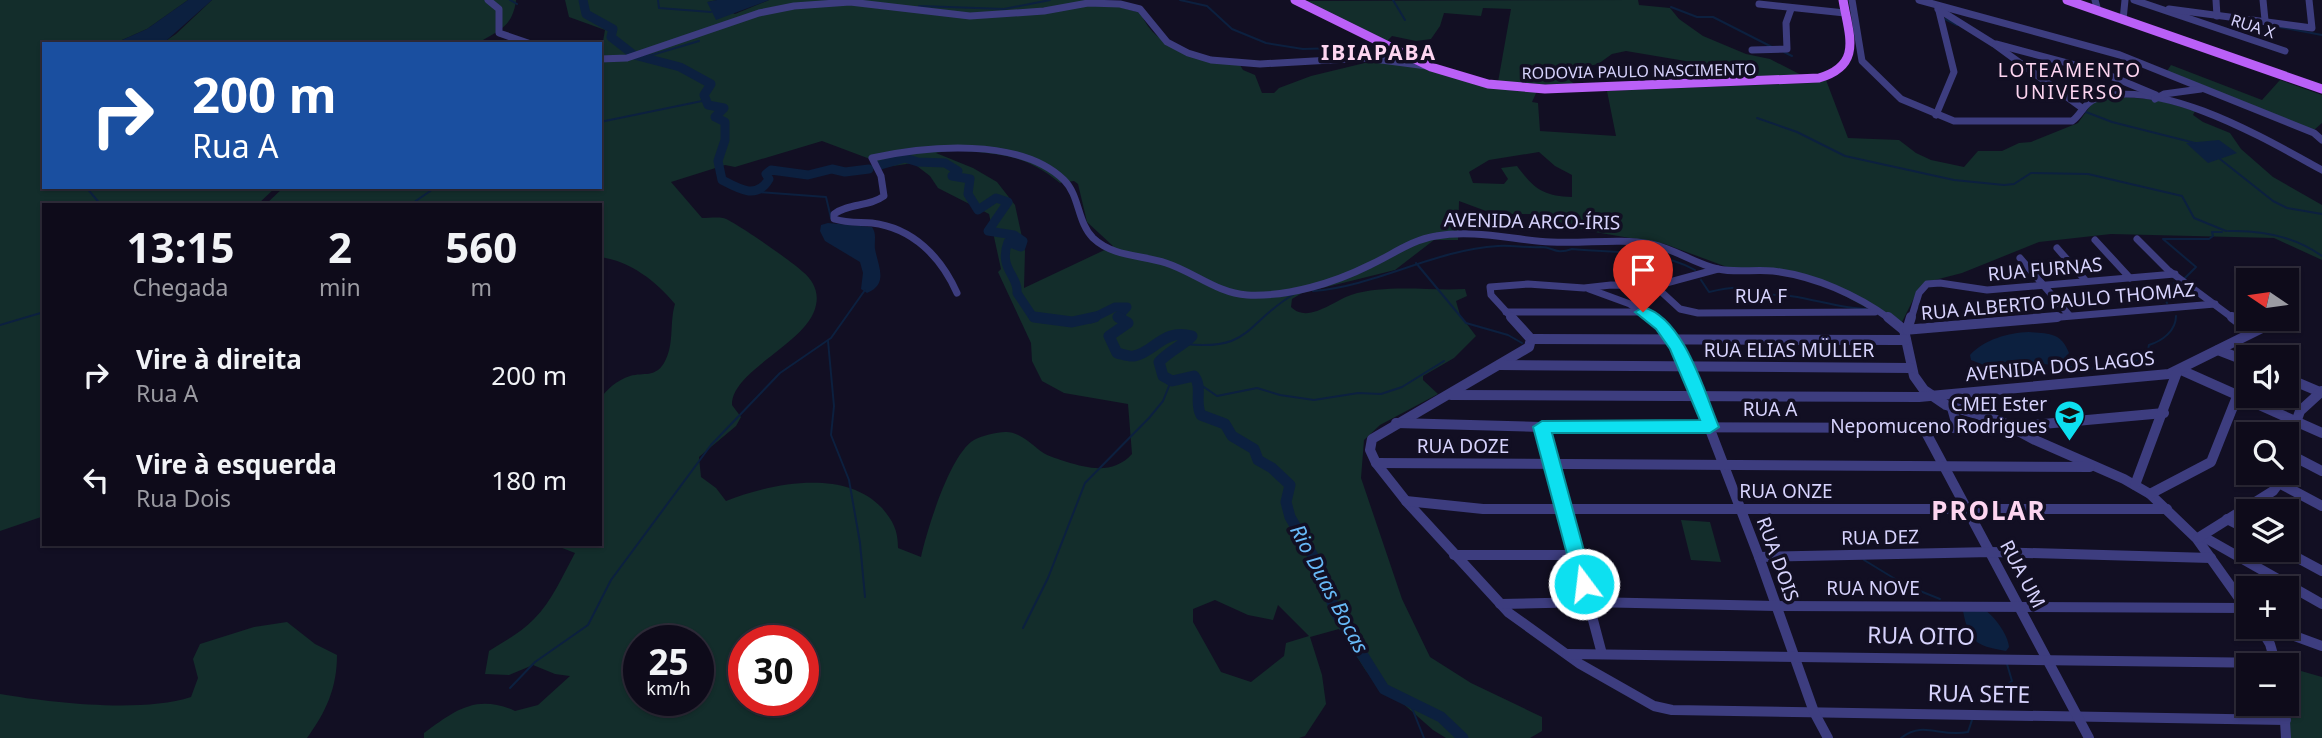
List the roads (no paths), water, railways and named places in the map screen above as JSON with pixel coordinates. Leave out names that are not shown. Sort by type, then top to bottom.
[{"type":"main road","name":"RODOVIA PAULO NASCIMENTO","points":[[1296,0],[1431,66],[1474,81],[1532,88],[1814,80],[1836,75],[1847,65],[1850,53],[1852,27],[1844,13],[1843,0]]},
{"type":"main road","points":[[2067,0],[2322,89]]},
{"type":"street","points":[[488,0],[499,9],[499,33],[525,42]]},
{"type":"street","points":[[1852,0],[1852,27],[1862,61],[1901,99],[1954,121],[2070,121],[2076,120],[2082,108],[2093,100],[2105,96],[2156,97],[2203,89]]},
{"type":"street","points":[[1919,0],[2112,52],[2318,132],[2322,140]]},
{"type":"street","points":[[2095,0],[2098,11]]},
{"type":"street","points":[[2123,20],[2125,0]]},
{"type":"street","name":"RUA X","points":[[2133,0],[2285,51]]},
{"type":"street","points":[[2169,0],[2168,10],[2265,20],[2309,28],[2314,27],[2309,0]]},
{"type":"street","points":[[2216,0],[2217,16]]},
{"type":"street","points":[[2263,0],[2265,20]]},
{"type":"street","points":[[602,59],[627,58],[759,13],[794,6],[850,2],[970,16],[1111,3],[1137,7],[1144,12],[1152,29],[1167,42],[1213,60],[1281,62],[1368,58],[1431,66]]},
{"type":"street","points":[[1759,4],[1844,13]]},
{"type":"street","points":[[1936,115],[1954,72],[1938,7]]},
{"type":"street","points":[[1938,7],[2082,108]]},
{"type":"street","points":[[1752,50],[1787,49],[1786,23],[1791,9]]},
{"type":"street","points":[[1994,44],[2101,72],[2156,97],[2237,123],[2322,170]]},
{"type":"street","name":"AVENIDA ARCO-ÍRIS","points":[[957,293],[941,264],[924,244],[890,227],[834,219],[834,214],[841,208],[874,203],[884,196],[881,176],[872,158],[927,148],[956,149],[1031,160],[1047,166],[1065,180],[1084,228],[1098,242],[1110,250],[1167,263],[1231,293],[1259,296],[1324,282],[1366,267],[1403,245],[1434,237],[1460,235],[1565,242],[1629,240],[1667,248],[1718,270],[1772,271],[1822,282],[1877,312],[1906,333]]},
{"type":"street","points":[[2137,239],[2175,274],[2252,332]]},
{"type":"street","points":[[2095,240],[2130,278]]},
{"type":"street","points":[[2057,248],[2086,281]]},
{"type":"street","points":[[2020,258],[2069,315]]},
{"type":"street","points":[[1565,654],[1500,604],[1454,555],[1376,463],[1370,450],[1372,439],[1529,346],[1531,339],[1491,295],[1490,288],[1528,284],[1584,288],[1611,285],[1655,286],[1718,270]]},
{"type":"street","name":"RUA FURNAS","points":[[1906,333],[1919,293],[1927,284],[1940,283],[1987,290],[2175,274]]},
{"type":"street","name":"RUA F","points":[[1655,286],[1680,309],[1698,313],[1877,312]]},
{"type":"street","name":"RUA DOIS","points":[[1584,288],[1643,312],[1655,320],[1672,339],[1699,397],[1814,712],[1828,738]]},
{"type":"street","name":"RUA ALBERTO PAULO THOMAZ","points":[[1531,339],[1672,339],[1906,333],[2069,315],[2215,304]]},
{"type":"street","points":[[1506,312],[1643,312]]},
{"type":"street","name":"AVENIDA DOS LAGOS","points":[[1448,395],[1919,397],[2179,371],[2252,332]]},
{"type":"street","points":[[1906,333],[1911,368],[1920,385],[1931,395],[1952,408],[1991,418],[2135,485],[2150,494],[2199,537],[2322,604]]},
{"type":"street","points":[[2218,350],[2236,357]]},
{"type":"street","name":"RUA ELIAS MÜLLER","points":[[1500,365],[1911,368]]},
{"type":"street","points":[[2135,485],[2179,371],[2236,393]]},
{"type":"street","points":[[2295,422],[2305,404],[2321,391],[2299,383]]},
{"type":"street","points":[[2150,494],[2211,462],[2236,399]]},
{"type":"street","name":"RUA A","points":[[1396,423],[1542,427],[1956,427],[1952,408]]},
{"type":"street","points":[[2270,408],[2322,433]]},
{"type":"street","points":[[2011,427],[2164,413]]},
{"type":"street","points":[[1542,427],[1602,654]]},
{"type":"street","name":"RUA UM","points":[[1923,427],[2089,738]]},
{"type":"street","points":[[2299,457],[2322,471]]},
{"type":"street","name":"RUA DOZE","points":[[1376,463],[1944,464],[2095,467]]},
{"type":"street","points":[[2199,537],[2273,491],[2276,485]]},
{"type":"street","points":[[2292,485],[2322,506]]},
{"type":"street","name":"RUA ONZE","points":[[1406,501],[1464,509],[2166,509]]},
{"type":"street","points":[[2227,519],[2236,524]]},
{"type":"street","points":[[2199,537],[2236,593]]},
{"type":"street","name":"RUA DEZ","points":[[1759,557],[1992,552],[2211,558]]},
{"type":"street","points":[[1454,555],[1576,555]]},
{"type":"street","points":[[2299,559],[2322,571]]},
{"type":"street","name":"RUA NOVE","points":[[1500,604],[1589,602],[1776,606],[2019,605],[2236,610]]},
{"type":"street","points":[[2299,638],[2322,646]]},
{"type":"street","name":"RUA OITO","points":[[1565,654],[1794,655],[2236,663]]},
{"type":"street","name":"RUA SETE","points":[[1565,654],[1654,706],[1672,710],[2286,720]]},
{"type":"street","points":[[2286,716],[2286,738]]},
{"type":"water","points":[[188,0],[212,0],[164,42],[118,42],[147,29]]},
{"type":"water","points":[[769,0],[716,20],[707,2]]},
{"type":"water","points":[[2219,140],[2237,153],[2208,163],[2186,143]]},
{"type":"water","points":[[828,223],[872,227],[880,274],[878,285],[874,289],[867,293],[861,289],[863,273],[860,262],[825,241],[820,231],[821,225]]},
{"type":"water","points":[[2029,332],[2048,334],[2062,341],[2069,353],[2066,356],[2070,363],[2066,367],[2008,362],[1989,367],[1971,360],[1970,355],[1976,349],[1990,341],[2005,335]]},
{"type":"water","points":[[1983,609],[1996,620],[2003,631],[2009,647],[2006,651],[1987,647],[1971,636],[1963,611]]},
{"type":"waterway","points":[[510,0],[517,4]]},
{"type":"waterway","name":"Rio Duas Bocas","points":[[583,0],[586,14],[613,29],[611,37],[634,55],[680,67],[711,84],[704,95],[708,105],[724,108],[715,117],[725,122],[725,140],[718,161],[722,180],[741,189],[753,191],[764,185],[769,179],[766,174],[771,170],[808,175],[832,169],[845,172],[869,169]]},
{"type":"waterway","points":[[658,0],[659,8],[711,12]]},
{"type":"waterway","points":[[919,6],[1004,9],[1050,0]]},
{"type":"waterway","points":[[1180,0],[1207,6],[1232,29],[1266,43],[1303,49],[1337,48]]},
{"type":"waterway","points":[[1393,0],[1405,20]]},
{"type":"waterway","points":[[1671,7],[1697,17],[1713,17],[1772,47]]},
{"type":"waterway","points":[[1945,19],[1957,25]]},
{"type":"waterway","points":[[2279,27],[2322,35]]},
{"type":"waterway","points":[[645,57],[699,41]]},
{"type":"waterway","points":[[1784,52],[1792,56]]},
{"type":"waterway","points":[[602,122],[707,100]]},
{"type":"waterway","points":[[2086,112],[2112,122],[2195,143]]},
{"type":"waterway","points":[[1757,118],[1797,132],[1845,156],[1954,180],[2004,185],[2014,184],[2031,173],[2088,174],[2182,196],[2194,218],[2226,231]]},
{"type":"waterway","name":"Rio Duas Bocas","points":[[877,166],[905,158],[918,162],[945,163],[958,171],[952,176],[970,179],[968,194],[978,210],[996,198],[1008,202],[988,231],[1014,235],[1023,241],[1021,247],[1008,242],[1005,259],[1017,293],[1033,317],[1045,319]]},
{"type":"waterway","points":[[2220,159],[2273,201],[2287,208],[2322,214]]},
{"type":"waterway","points":[[88,189],[99,203]]},
{"type":"waterway","points":[[413,203],[433,189]]},
{"type":"waterway","points":[[758,192],[826,197],[831,218]]},
{"type":"waterway","points":[[2228,231],[2253,232],[2289,239],[2322,256]]},
{"type":"waterway","points":[[2185,278],[2196,267],[2163,239],[2209,239],[2213,236],[2212,232],[2222,232]]},
{"type":"waterway","points":[[1417,264],[1451,254],[1498,246],[1635,254],[1666,259],[1695,270]]},
{"type":"waterway","points":[[1313,291],[1337,288],[1417,264]]},
{"type":"waterway","points":[[1417,264],[1466,323],[1508,335],[1522,343]]},
{"type":"waterway","points":[[1701,280],[1709,292],[1744,288],[1763,295],[1789,296],[1866,309]]},
{"type":"waterway","points":[[2167,303],[2160,290],[2179,281]]},
{"type":"waterway","points":[[510,688],[535,662],[588,625],[611,580],[711,445],[780,373],[831,338],[865,290]]},
{"type":"waterway","points":[[1184,344],[1206,345],[1236,339],[1294,294]]},
{"type":"waterway","name":"Rio Duas Bocas","points":[[1095,317],[1115,307],[1127,307],[1118,317]]},
{"type":"waterway","points":[[0,325],[42,313]]},
{"type":"waterway","points":[[2068,366],[2083,370],[2146,359],[2149,345],[2167,335],[2174,326],[2176,316]]},
{"type":"waterway","name":"Rio Duas Bocas","points":[[1034,317],[1072,322],[1095,317]]},
{"type":"waterway","name":"Rio Duas Bocas","points":[[1091,319],[1095,317]]},
{"type":"waterway","name":"Rio Duas Bocas","points":[[1118,317],[1128,323],[1109,336],[1117,353],[1128,356],[1141,354],[1174,335],[1192,336],[1159,362],[1163,376],[1172,381],[1194,376],[1198,385],[1201,415],[1225,424],[1232,436],[1254,449],[1258,460],[1272,468],[1290,485],[1286,502],[1290,517],[1322,571],[1335,611],[1384,689],[1441,717],[1463,738]]},
{"type":"waterway","points":[[828,341],[834,406],[831,435],[849,480],[860,543],[865,597]]},
{"type":"waterway","points":[[1198,383],[1217,396],[1257,388],[1280,395],[1314,400],[1358,393],[1381,394],[1402,387],[1444,361]]},
{"type":"waterway","points":[[1023,628],[1048,578],[1085,483],[1149,418],[1163,401],[1171,381]]},
{"type":"waterway","points":[[1864,560],[1905,585],[1940,599]]},
{"type":"waterway","points":[[1980,703],[2012,681],[2007,664]]},
{"type":"waterway","points":[[1401,699],[1412,708],[1424,738]]},
{"type":"waterway","points":[[1901,738],[1917,730],[1968,732],[1972,720]]},
{"type":"place","name":"CMEI Ester Nepomuceno Rodrigues","points":[[2070,442]]},
{"type":"district","name":"IBIAPABA","points":[[1379,53]]},
{"type":"district","name":"LOTEAMENTO UNIVERSO","points":[[2070,81]]},
{"type":"district","name":"PROLAR","points":[[1989,511]]}]
